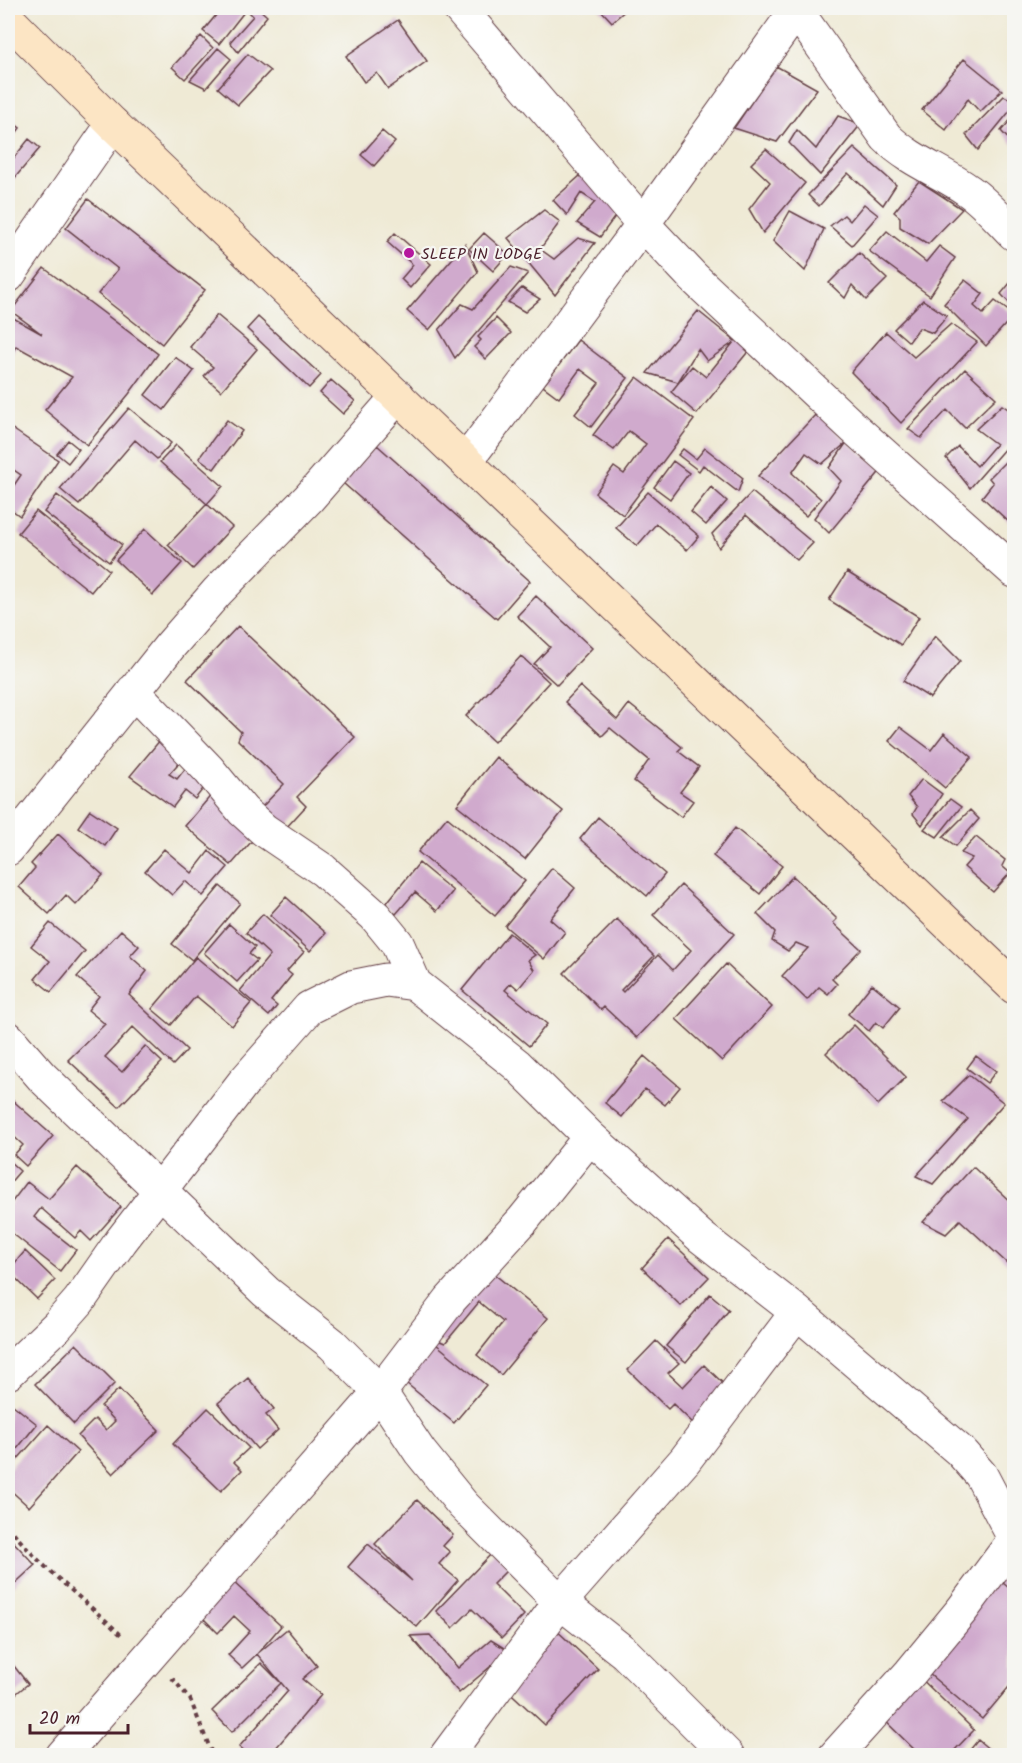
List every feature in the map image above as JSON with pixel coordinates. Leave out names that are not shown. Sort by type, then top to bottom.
[{"type":"main road","points":[[8,19],[113,124],[1014,987]]},
{"type":"street","points":[[459,8],[643,224],[693,277],[847,422],[1014,571]]},
{"type":"street","points":[[466,460],[643,224],[797,9],[886,137],[899,151],[970,192],[1014,234]]},
{"type":"street","points":[[8,276],[113,124]]},
{"type":"street","points":[[8,849],[133,692],[217,592],[309,498],[398,396]]},
{"type":"street","points":[[133,692],[209,770],[243,812],[264,830],[323,870],[375,916],[397,943],[415,984],[517,1065],[590,1137],[701,1237],[797,1312],[960,1450],[981,1475],[1014,1539],[962,1610],[910,1673],[835,1755]]},
{"type":"street","points":[[8,1372],[57,1326],[79,1301],[243,1083],[309,1008],[351,987],[386,980],[415,984]]},
{"type":"street","points":[[8,1038],[42,1077],[160,1192],[266,1292],[332,1344],[380,1392],[420,1452],[463,1505],[560,1602],[625,1653],[728,1755]]},
{"type":"street","points":[[62,1755],[380,1392],[450,1300],[522,1220],[590,1137]]},
{"type":"street","points":[[446,1755],[560,1602],[685,1460],[797,1312]]},
{"type":"path","points":[[8,1525],[36,1559],[93,1606],[145,1658],[171,1677],[190,1699],[213,1755]]},
{"type":"building","points":[[222,8],[239,8],[244,12],[219,44],[203,31]]},
{"type":"building","points":[[245,8],[258,8],[267,16],[238,52],[230,42],[253,16]]},
{"type":"building","points":[[599,8],[628,8],[612,22]]},
{"type":"building","points":[[398,20],[427,61],[388,89],[377,73],[364,82],[346,56]]},
{"type":"building","points":[[201,36],[213,48],[185,79],[172,67]]},
{"type":"building","points":[[218,48],[231,59],[206,88],[190,80]]},
{"type":"building","points":[[248,54],[270,71],[238,105],[218,88]]},
{"type":"building","points":[[964,59],[1002,90],[980,112],[968,99],[946,130],[922,110]]},
{"type":"building","points":[[776,66],[817,89],[777,142],[734,128]]},
{"type":"building","points":[[1004,96],[1014,101],[1014,106],[978,150],[966,135]]},
{"type":"building","points":[[838,116],[861,124],[820,175],[789,143],[797,130],[816,149]]},
{"type":"building","points":[[1014,116],[1014,145],[1001,131]]},
{"type":"building","points":[[11,121],[20,128],[8,144],[8,125]]},
{"type":"building","points":[[382,131],[395,142],[374,166],[361,155]]},
{"type":"building","points":[[29,139],[40,148],[13,180],[8,176],[8,165]]},
{"type":"building","points":[[854,148],[896,185],[883,205],[848,173],[819,206],[808,195]]},
{"type":"building","points":[[766,149],[805,183],[763,233],[749,209],[770,182],[751,164]]},
{"type":"building","points":[[599,159],[635,189],[600,237],[577,223],[595,202],[581,193],[567,215],[553,200]]},
{"type":"building","points":[[919,181],[962,209],[928,244],[900,227],[900,217],[894,212]]},
{"type":"building","points":[[88,199],[205,290],[162,344],[98,294],[118,269],[66,228]]},
{"type":"building","points":[[864,204],[878,215],[852,245],[830,226],[844,215],[850,221]]},
{"type":"building","points":[[544,210],[560,222],[540,249],[554,259],[578,238],[595,243],[555,295],[508,238]]},
{"type":"building","points":[[790,211],[824,229],[805,271],[773,241]]},
{"type":"building","points":[[887,231],[926,262],[939,246],[955,258],[930,296],[869,251]]},
{"type":"building","name":"SLEEP IN LODGE","points":[[395,233],[431,264],[410,288],[401,279],[413,265],[387,242]]},
{"type":"building","points":[[484,233],[508,254],[493,271],[469,249]]},
{"type":"building","points":[[465,244],[478,272],[429,330],[407,311]]},
{"type":"building","points":[[859,253],[887,279],[866,300],[852,285],[845,298],[829,283]]},
{"type":"building","points":[[511,267],[528,273],[455,358],[439,330],[462,304],[473,309]]},
{"type":"building","points":[[44,268],[158,354],[87,445],[45,410],[72,377],[16,346],[8,361],[8,315],[42,334],[11,311]]},
{"type":"building","points":[[965,280],[983,294],[974,306],[983,314],[995,301],[1014,315],[986,346],[944,304]]},
{"type":"building","points":[[1010,283],[1014,287],[1014,308],[1001,294]]},
{"type":"building","points":[[522,288],[540,299],[525,312],[508,302]]},
{"type":"building","points":[[923,300],[947,316],[933,333],[919,328],[909,342],[894,329]]},
{"type":"building","points":[[698,311],[735,341],[738,337],[751,348],[697,414],[671,392],[692,366],[706,377],[734,342],[707,361],[698,349],[678,382],[647,373]]},
{"type":"building","points":[[217,315],[257,349],[221,391],[204,376],[213,367],[190,347]]},
{"type":"building","points":[[258,317],[321,375],[309,388],[247,329]]},
{"type":"building","points":[[496,318],[511,333],[486,359],[474,347],[481,340],[478,337]]},
{"type":"building","points":[[951,324],[977,342],[901,423],[851,372],[886,332],[914,357]]},
{"type":"building","points":[[578,340],[628,378],[591,427],[575,414],[599,383],[580,369],[559,398],[543,386]]},
{"type":"building","points":[[175,357],[194,371],[164,410],[145,395]]},
{"type":"building","points":[[965,369],[996,398],[965,428],[947,410],[921,438],[908,429]]},
{"type":"building","points":[[637,377],[694,420],[623,515],[595,493],[614,467],[624,474],[646,444],[629,431],[614,450],[593,435]]},
{"type":"building","points":[[331,380],[355,401],[343,414],[320,393]]},
{"type":"building","points":[[1002,405],[1014,413],[1014,438],[970,488],[946,458],[958,446],[977,466],[996,444],[976,429]]},
{"type":"building","points":[[129,408],[171,443],[157,459],[135,440],[79,505],[60,489]]},
{"type":"building","points":[[817,413],[847,442],[822,464],[806,453],[792,473],[821,499],[806,516],[758,476]]},
{"type":"building","points":[[227,420],[242,431],[214,469],[199,458]]},
{"type":"building","points":[[8,426],[58,460],[20,516],[8,507],[8,494],[21,475],[8,466]]},
{"type":"building","points":[[68,440],[79,449],[68,463],[57,454]]},
{"type":"building","points":[[847,442],[882,469],[829,533],[814,518],[841,481],[829,468]]},
{"type":"building","points":[[176,445],[223,486],[207,504],[160,462]]},
{"type":"building","points":[[377,445],[530,581],[497,619],[343,483]]},
{"type":"building","points":[[705,448],[743,478],[738,492],[703,465],[699,471],[678,455],[683,449],[696,459]]},
{"type":"building","points":[[1014,453],[1014,516],[1010,523],[982,497],[993,483],[989,478]]},
{"type":"building","points":[[673,461],[689,473],[670,499],[654,487]]},
{"type":"building","points":[[711,487],[727,501],[706,525],[691,512]]},
{"type":"building","points":[[648,492],[699,536],[687,550],[656,524],[637,546],[616,528]]},
{"type":"building","points":[[752,492],[813,543],[797,560],[746,515],[719,548],[712,534]]},
{"type":"building","points":[[57,495],[122,545],[109,562],[44,512]]},
{"type":"building","points":[[207,504],[232,527],[193,569],[168,545]]},
{"type":"building","points":[[36,511],[109,570],[91,592],[18,533]]},
{"type":"building","points":[[145,529],[182,563],[153,595],[116,560]]},
{"type":"building","points":[[847,572],[919,617],[901,645],[829,600]]},
{"type":"building","points":[[536,596],[592,648],[557,685],[534,664],[550,647],[517,616]]},
{"type":"building","points":[[238,626],[355,737],[297,797],[306,806],[285,829],[262,807],[284,784],[238,740],[241,732],[187,680]]},
{"type":"building","points":[[935,636],[960,661],[930,698],[903,681]]},
{"type":"building","points":[[521,656],[549,682],[494,742],[466,716]]},
{"type":"building","points":[[580,686],[617,720],[629,704],[682,747],[678,751],[699,767],[680,792],[693,801],[681,817],[634,781],[649,760],[610,728],[602,736],[565,702]]},
{"type":"building","points":[[900,727],[931,750],[944,733],[972,757],[945,788],[889,741]]},
{"type":"building","points":[[161,739],[184,757],[169,774],[177,779],[189,764],[210,780],[195,799],[185,791],[173,807],[130,776]]},
{"type":"building","points":[[496,757],[563,811],[525,859],[457,805]]},
{"type":"building","points":[[922,779],[942,794],[922,825],[913,814],[917,807],[908,796]]},
{"type":"building","points":[[213,793],[259,833],[231,865],[185,826]]},
{"type":"building","points":[[950,799],[961,807],[937,837],[924,829]]},
{"type":"building","points":[[90,810],[117,828],[105,846],[78,827]]},
{"type":"building","points":[[970,810],[979,819],[956,846],[943,837]]},
{"type":"building","points":[[447,817],[525,881],[495,916],[418,852]]},
{"type":"building","points":[[598,817],[665,874],[647,896],[580,839]]},
{"type":"building","points":[[735,828],[782,866],[760,894],[713,856]]},
{"type":"building","points":[[58,834],[103,875],[76,905],[66,895],[49,914],[19,887],[35,868],[31,864]]},
{"type":"building","points":[[976,837],[1005,860],[1002,866],[1010,873],[993,892],[964,867],[972,858],[961,853]]},
{"type":"building","points":[[164,849],[192,873],[209,851],[228,867],[203,896],[185,881],[172,895],[145,871]]},
{"type":"building","points":[[419,863],[453,891],[437,911],[415,892],[396,914],[385,905]]},
{"type":"building","points":[[552,868],[575,888],[550,919],[565,932],[544,959],[505,926]]},
{"type":"building","points":[[793,876],[837,919],[833,923],[861,949],[832,979],[837,984],[828,994],[819,987],[807,1000],[782,976],[808,948],[796,943],[788,951],[772,941],[775,932],[757,914]]},
{"type":"building","points":[[681,885],[734,934],[637,1038],[604,1007],[601,1010],[564,973],[617,919],[654,956],[621,990],[623,992],[658,955],[673,970],[691,950],[653,915]]},
{"type":"building","points":[[220,886],[240,903],[192,960],[172,944]]},
{"type":"building","points":[[286,897],[326,933],[310,951],[270,915]]},
{"type":"building","points":[[263,914],[304,952],[287,971],[292,975],[271,1001],[277,1006],[269,1016],[240,991],[270,955],[246,933]]},
{"type":"building","points":[[50,923],[85,951],[51,992],[35,979],[50,961],[31,946]]},
{"type":"building","points":[[229,924],[255,947],[249,954],[257,960],[237,982],[204,953]]},
{"type":"building","points":[[121,930],[139,946],[130,956],[147,971],[129,995],[187,1050],[173,1065],[133,1027],[105,1057],[122,1072],[145,1046],[162,1062],[119,1107],[68,1060],[105,1024],[88,1010],[99,996],[77,977]]},
{"type":"building","points":[[509,933],[535,955],[528,960],[534,970],[518,989],[511,983],[505,990],[547,1024],[529,1046],[462,990]]},
{"type":"building","points":[[196,957],[251,1003],[232,1026],[196,996],[171,1025],[152,1009]]},
{"type":"building","points":[[726,964],[772,1007],[722,1061],[676,1019]]},
{"type":"building","points":[[872,984],[900,1007],[883,1028],[876,1022],[869,1031],[848,1014]]},
{"type":"building","points":[[854,1025],[906,1077],[878,1105],[826,1053]]},
{"type":"building","points":[[644,1056],[680,1087],[665,1105],[645,1089],[622,1117],[605,1103]]},
{"type":"building","points":[[976,1056],[996,1071],[987,1083],[967,1068]]},
{"type":"building","points":[[969,1075],[1004,1103],[933,1184],[916,1176],[968,1119],[943,1101]]},
{"type":"building","points":[[10,1098],[53,1136],[26,1166],[14,1155],[23,1145],[8,1131]]},
{"type":"building","points":[[8,1160],[20,1171],[8,1185]]},
{"type":"building","points":[[77,1167],[121,1207],[91,1241],[81,1231],[75,1238],[41,1208],[34,1217],[76,1250],[60,1271],[8,1230],[8,1207],[27,1182],[49,1199]]},
{"type":"building","points":[[973,1167],[1014,1205],[1014,1257],[1008,1264],[960,1220],[946,1234],[923,1222]]},
{"type":"building","points":[[668,1239],[709,1277],[681,1306],[642,1268]]},
{"type":"building","points":[[25,1251],[55,1280],[37,1299],[8,1271]]},
{"type":"building","points":[[483,1265],[548,1318],[501,1375],[477,1355],[503,1322],[479,1302],[445,1343],[425,1335]]},
{"type":"building","points":[[710,1294],[729,1310],[686,1362],[666,1346]]},
{"type":"building","points":[[425,1335],[486,1385],[454,1423],[394,1373]]},
{"type":"building","points":[[656,1341],[679,1363],[668,1373],[683,1387],[704,1365],[728,1388],[693,1423],[673,1404],[668,1409],[628,1370]]},
{"type":"building","points":[[76,1344],[115,1383],[74,1424],[35,1384]]},
{"type":"building","points":[[248,1378],[274,1409],[266,1415],[278,1430],[257,1449],[218,1403]]},
{"type":"building","points":[[119,1389],[159,1430],[113,1474],[78,1436],[95,1419],[106,1430],[115,1421],[101,1406]]},
{"type":"building","points":[[13,1405],[37,1424],[8,1460],[8,1412]]},
{"type":"building","points":[[208,1408],[249,1448],[234,1462],[242,1470],[221,1491],[173,1444]]},
{"type":"building","points":[[48,1425],[78,1452],[29,1507],[8,1488],[8,1470]]},
{"type":"building","points":[[417,1500],[453,1535],[443,1546],[450,1552],[439,1564],[458,1580],[417,1627],[348,1567],[368,1544],[412,1581],[375,1544]]},
{"type":"building","points":[[8,1536],[35,1565],[8,1590]]},
{"type":"building","points":[[494,1551],[510,1567],[493,1584],[524,1615],[502,1638],[472,1609],[453,1628],[436,1611]]},
{"type":"building","points":[[998,1579],[1014,1592],[1014,1681],[982,1719],[922,1668]]},
{"type":"building","points":[[232,1581],[281,1626],[242,1668],[228,1655],[250,1631],[234,1616],[218,1633],[200,1615]]},
{"type":"building","points":[[553,1627],[598,1669],[545,1725],[500,1683]]},
{"type":"building","points":[[287,1629],[317,1666],[302,1679],[321,1695],[269,1756],[249,1756],[239,1747],[288,1691],[257,1654]]},
{"type":"building","points":[[430,1635],[458,1668],[491,1640],[509,1651],[459,1693],[410,1636]]},
{"type":"building","points":[[10,1661],[28,1684],[8,1700],[8,1664]]},
{"type":"building","points":[[261,1663],[281,1683],[232,1732],[212,1711]]},
{"type":"building","points":[[909,1667],[974,1730],[949,1756],[921,1756],[871,1707]]},
{"type":"building","points":[[978,1740],[997,1756],[965,1756]]},
{"type":"place","name":"SLEEP IN LODGE","points":[[409,253]]}]
